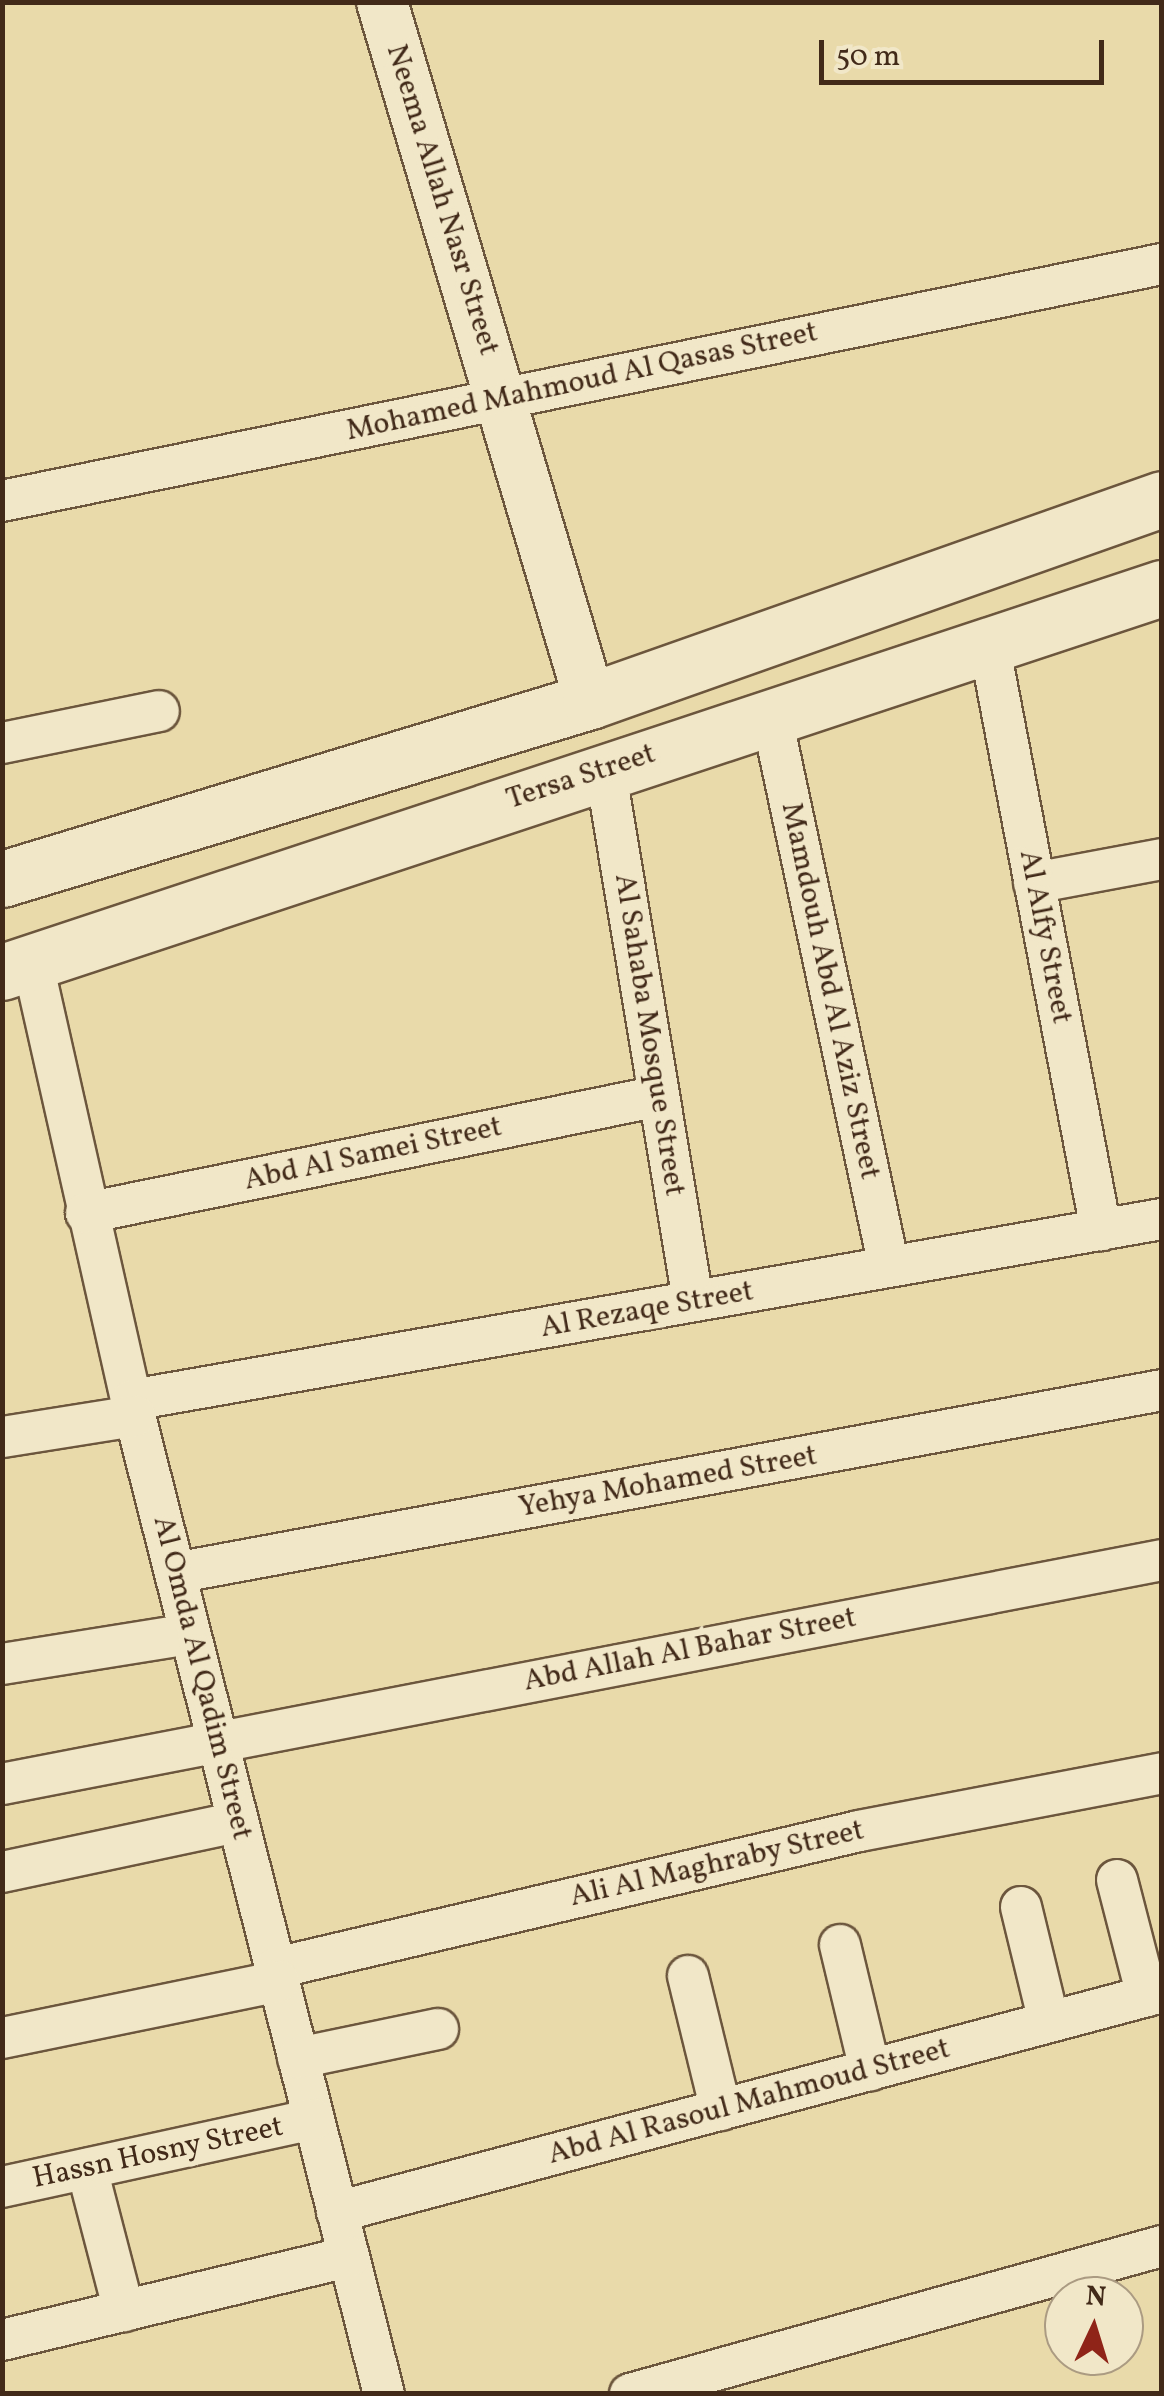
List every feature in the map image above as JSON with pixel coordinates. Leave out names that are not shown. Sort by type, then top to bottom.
[{"type":"main road","points":[[4,875],[590,700],[1162,499]]},
{"type":"main road","name":"Tersa Street","points":[[17,966],[605,768],[1162,588]]},
{"type":"street","name":"Neema Allah Nasr Street","points":[[382,2],[590,700]]},
{"type":"street","name":"Mohamed Mahmoud Al Qasas Street","points":[[2,501],[1162,264]]},
{"type":"street","name":"Al Alfy Street","points":[[988,644],[1101,1230]]},
{"type":"street","points":[[2,743],[160,711]]},
{"type":"street","name":"Mamdouh Abd Al Aziz Street","points":[[771,714],[890,1267]]},
{"type":"street","name":"Al Sahaba Mosque Street","points":[[605,768],[693,1302]]},
{"type":"street","points":[[1034,883],[1162,859]]},
{"type":"street","name":"Al Omda Al Qadim Street","points":[[17,966],[86,1213],[384,2394]]},
{"type":"street","name":"Abd Al Samei Street","points":[[86,1213],[659,1096]]},
{"type":"street","name":"Al Rezaqe Street","points":[[2,1437],[133,1408],[693,1302],[1162,1219]]},
{"type":"street","name":"Yehya Mohamed Street","points":[[175,1573],[1162,1390]]},
{"type":"street","name":"Abd Allah Al Bahar Street","points":[[2,1784],[1162,1560]]},
{"type":"street","points":[[2,1664],[190,1634]]},
{"type":"street","name":"Ali Al Maghraby Street","points":[[2,2038],[277,1975],[860,1830],[1162,1773]]},
{"type":"street","points":[[2,1872],[238,1822]]},
{"type":"street","points":[[1118,1880],[1154,1994]]},
{"type":"street","points":[[1021,1907],[1049,2022]]},
{"type":"street","points":[[840,1945],[870,2070]]},
{"type":"street","points":[[688,1976],[721,2110]]},
{"type":"street","name":"Abd Al Rasoul Mahmoud Street","points":[[337,2212],[1154,1994]]},
{"type":"street","points":[[298,2058],[438,2029]]},
{"type":"street","name":"Hassn Hosny Street","points":[[2,2187],[314,2119]]},
{"type":"street","points":[[86,2169],[124,2311]]},
{"type":"street","points":[[630,2394],[1162,2246]]},
{"type":"street","points":[[2,2340],[349,2257]]}]
